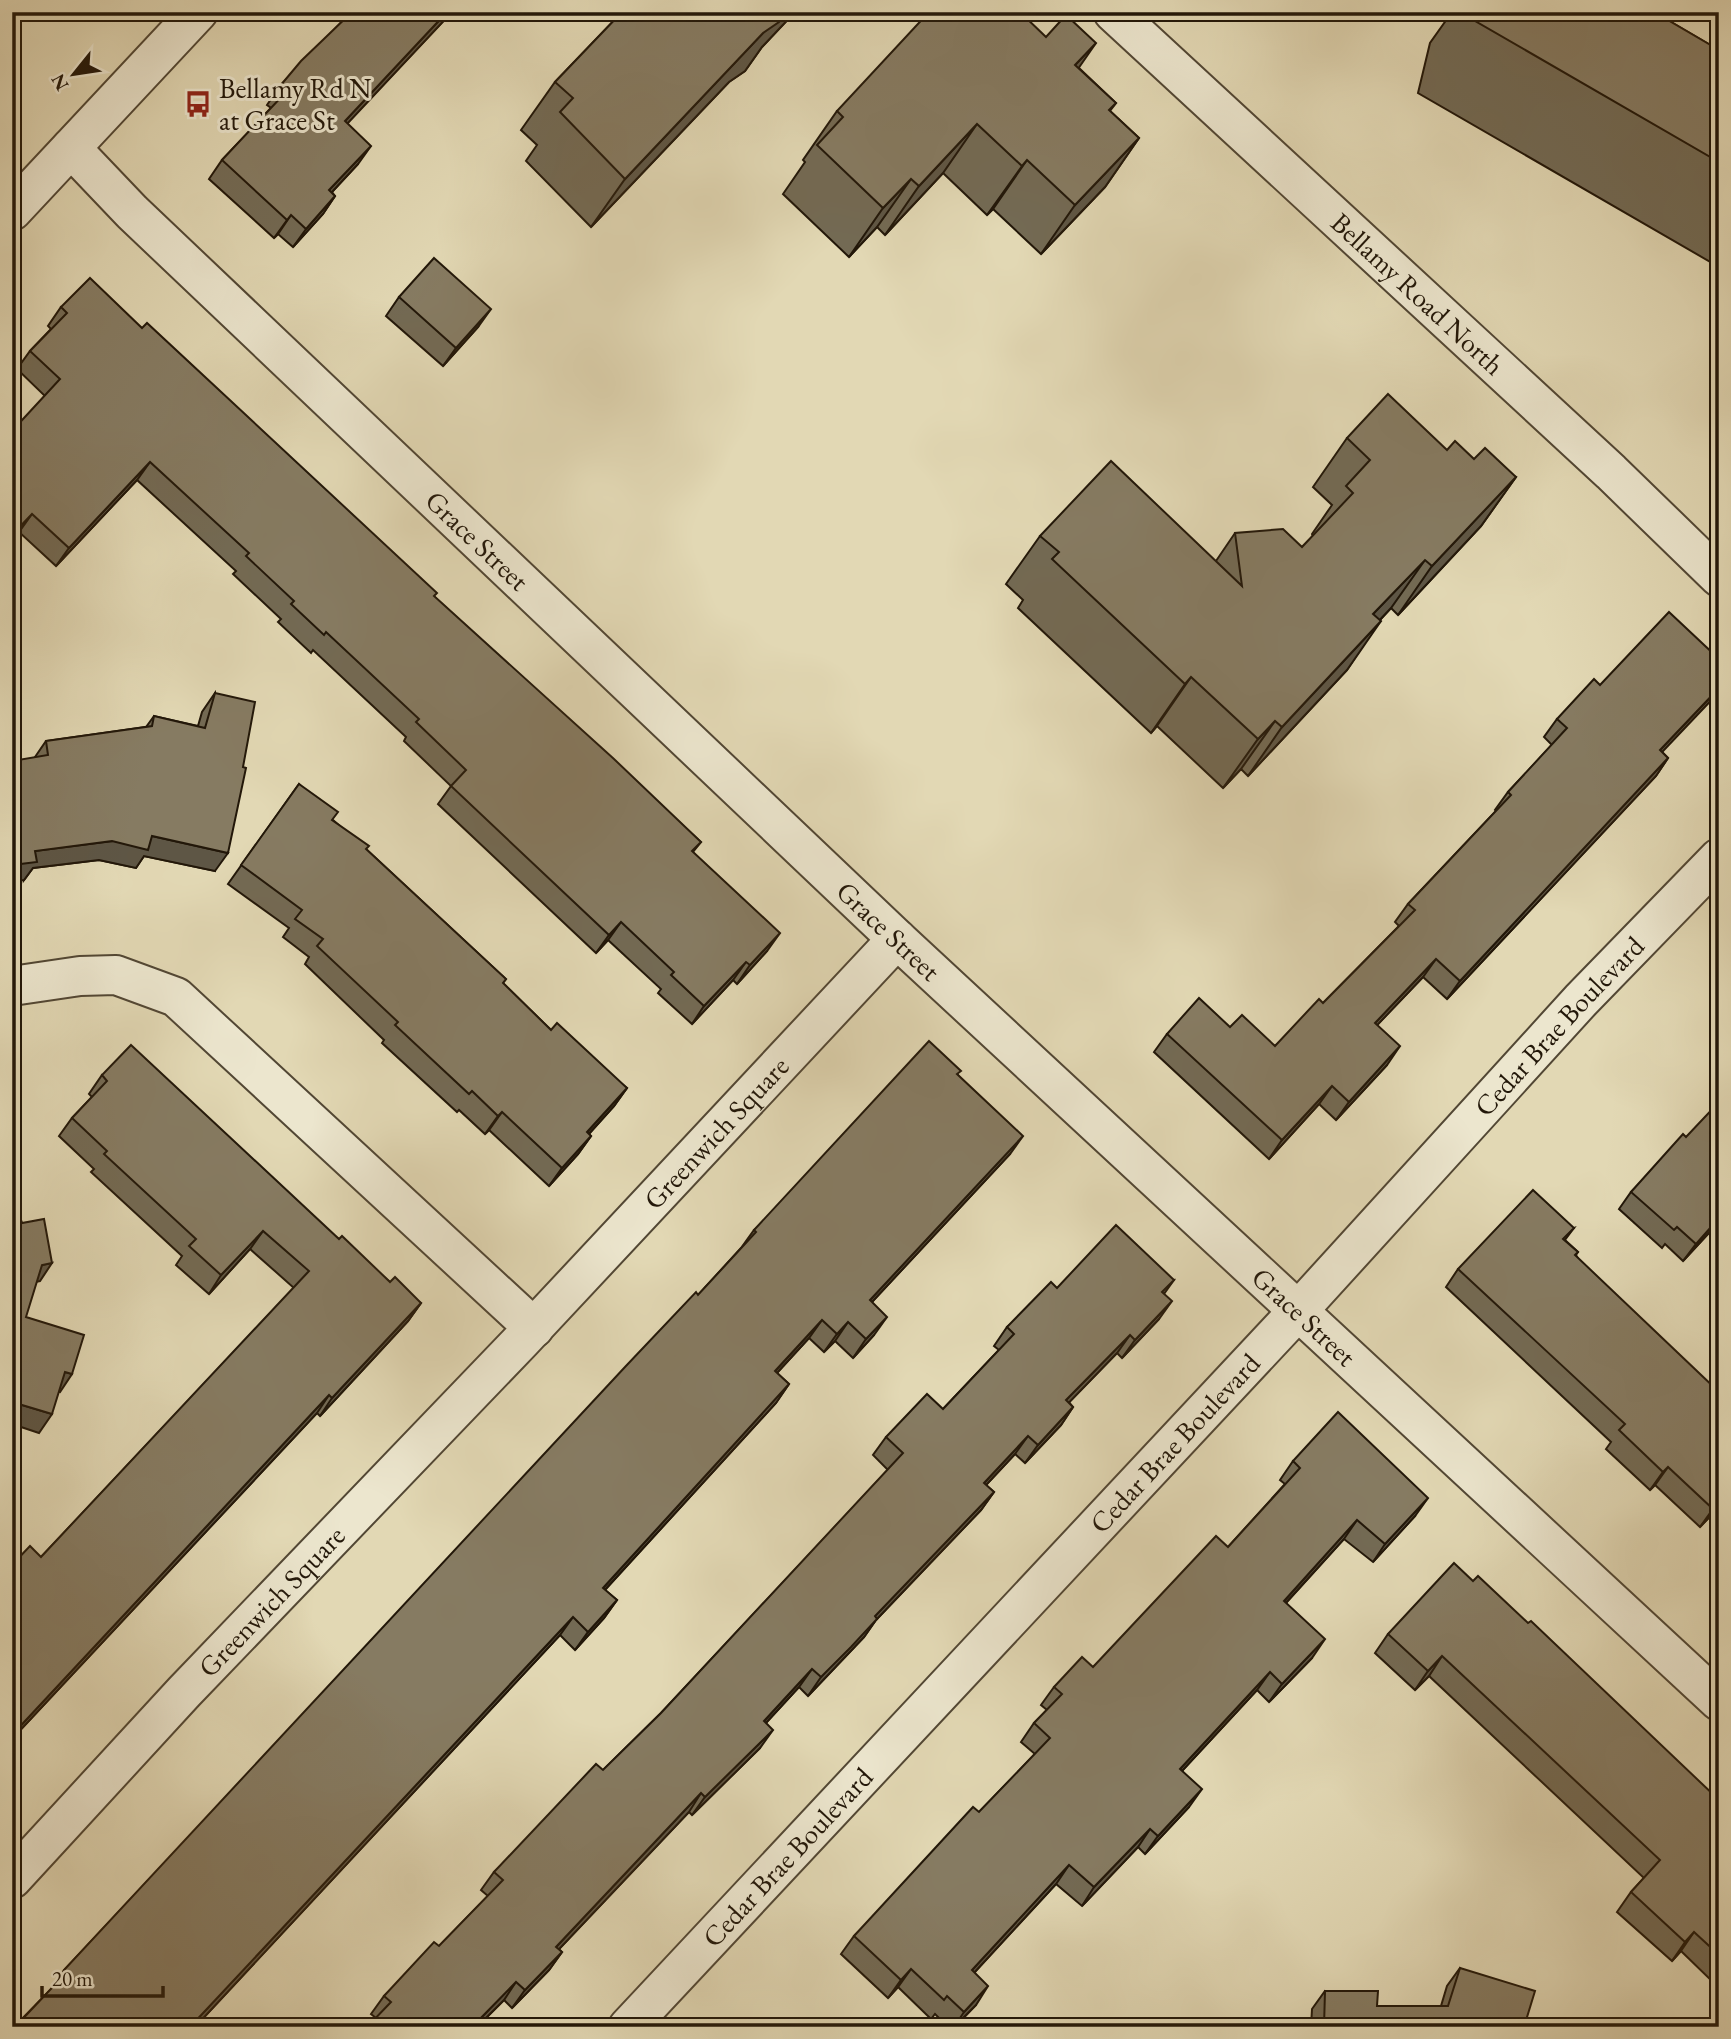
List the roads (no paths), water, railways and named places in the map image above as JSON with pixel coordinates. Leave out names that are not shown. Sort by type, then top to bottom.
[{"type":"street","points":[[12,211],[198,12]]},
{"type":"street","name":"Bellamy Road North","points":[[1113,12],[1611,472],[1719,577]]},
{"type":"street","name":"Grace Street","points":[[72,148],[132,212],[897,939],[1719,1700]]},
{"type":"street","name":"Cedar Brae Boulevard","points":[[628,2027],[1297,1312],[1581,1000],[1719,858]]},
{"type":"street","name":"Greenwich Square","points":[[12,1879],[184,1692],[534,1328],[897,939]]},
{"type":"street","points":[[12,986],[80,976],[116,975],[176,997],[534,1328]]},
{"type":"place","name":"Bellamy Rd N at Grace St","points":[[198,104]]}]
